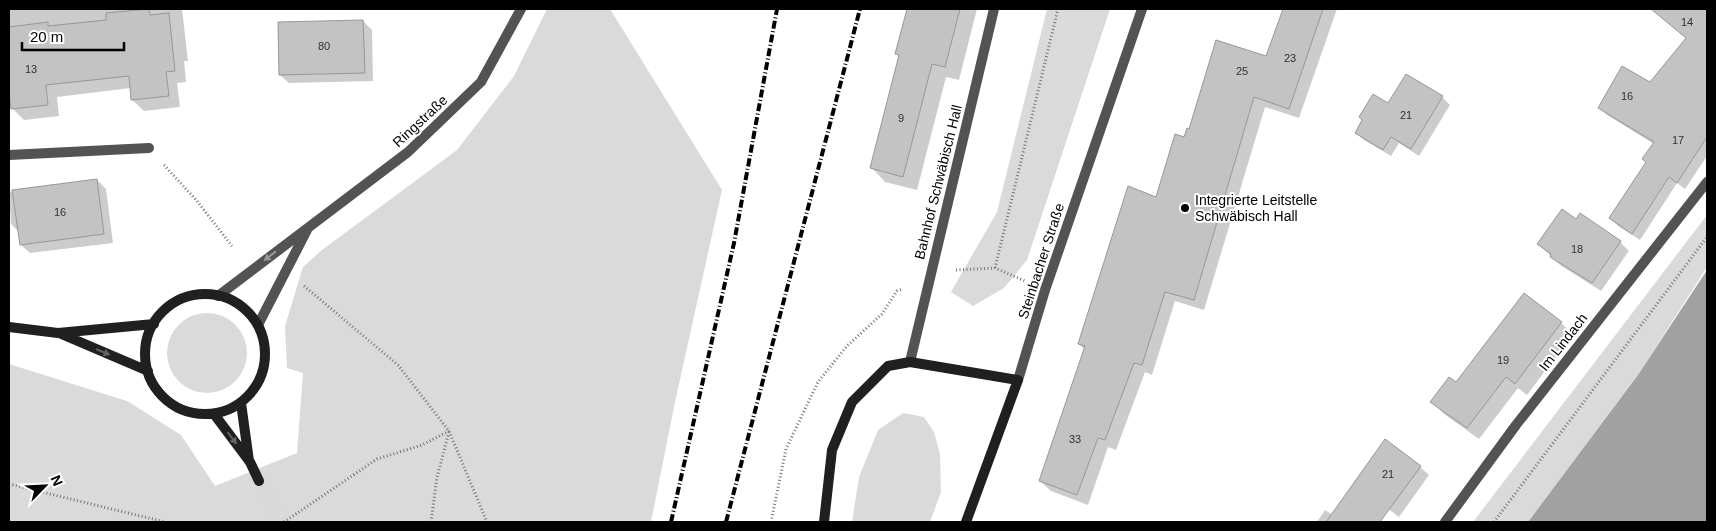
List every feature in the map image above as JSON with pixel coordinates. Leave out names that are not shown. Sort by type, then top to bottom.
[{"type":"main road","points":[[200,295],[218,296],[234,302],[247,312],[258,325],[264,342],[265,359],[262,376],[253,391],[241,403],[228,410],[214,414],[193,413],[173,405],[157,390],[148,371],[145,355],[147,339],[154,324],[165,310],[181,299],[200,295]]},
{"type":"main road","points":[[9,327],[58,333],[154,324]]},
{"type":"main road","points":[[58,333],[148,371]]},
{"type":"main road","points":[[824,522],[832,450],[852,402],[888,366],[910,362],[1018,380]]},
{"type":"main road","name":"Steinbacher Straße","points":[[966,522],[1018,380]]},
{"type":"main road","points":[[241,403],[250,462]]},
{"type":"main road","points":[[214,414],[250,462],[259,481]]},
{"type":"street","name":"Ringstraße","points":[[218,296],[408,152],[480,82],[521,9]]},
{"type":"street","name":"Bahnhof Schwäbisch Hall","points":[[910,362],[994,9]]},
{"type":"street","name":"Steinbacher Straße","points":[[1018,380],[1044,290],[1142,9]]},
{"type":"street","points":[[9,155],[149,148]]},
{"type":"street","name":"Im Lindach","points":[[1445,522],[1516,425],[1707,182]]},
{"type":"street","name":"Ringstraße","points":[[258,325],[308,227]]},
{"type":"path","points":[[995,268],[1058,9]]},
{"type":"path","points":[[149,148],[198,201],[232,246]]},
{"type":"path","points":[[1494,522],[1707,237]]},
{"type":"path","points":[[772,522],[786,449],[818,382],[847,346],[882,314],[897,291],[960,269],[995,268],[1044,290]]},
{"type":"path","points":[[301,284],[398,365],[449,431],[487,522]]},
{"type":"path","points":[[284,522],[377,459],[422,444],[449,431]]},
{"type":"path","points":[[431,522],[437,477],[449,431]]},
{"type":"path","points":[[9,484],[165,522]]},
{"type":"shaded area","points":[[547,9],[610,9],[722,190],[675,402],[651,522],[9,522],[9,364],[127,401],[181,435],[215,486],[297,453],[303,373],[287,368],[285,326],[303,267],[322,250],[457,150],[514,76]]},
{"type":"shaded area","points":[[1047,9],[1110,9],[1027,260],[1004,288],[973,306],[951,292],[997,212]]},
{"type":"shaded area","points":[[1707,215],[1707,267],[1638,375],[1528,522],[1473,522]]},
{"type":"shaded area","points":[[1707,270],[1707,522],[1528,522],[1638,375]]},
{"type":"shaded area","points":[[207,313],[222,316],[235,325],[244,338],[247,353],[244,368],[235,381],[222,390],[207,393],[192,390],[179,381],[170,368],[167,353],[170,338],[179,325],[192,316]]},
{"type":"shaded area","points":[[903,413],[924,417],[934,432],[940,454],[941,492],[930,522],[852,522],[859,477],[878,430]]},
{"type":"building","points":[[149,9],[150,15],[169,13],[175,71],[166,72],[169,96],[131,100],[129,76],[46,85],[48,105],[11,109],[9,92],[9,27],[48,22],[48,26],[106,20],[106,13]]},
{"type":"building","points":[[907,9],[960,9],[945,67],[932,64],[903,177],[870,168],[899,55],[895,54]]},
{"type":"building","points":[[1283,9],[1323,9],[1289,109],[1254,97],[1194,300],[1165,292],[1142,365],[1134,363],[1105,440],[1098,438],[1077,495],[1039,481],[1085,346],[1078,344],[1128,186],[1156,197],[1175,134],[1184,137],[1187,128],[1189,129],[1216,40],[1266,56]]},
{"type":"building","points":[[1651,9],[1707,9],[1707,137],[1677,183],[1669,177],[1632,234],[1609,218],[1646,162],[1642,159],[1654,142],[1598,108],[1622,66],[1650,82],[1686,38]]},
{"type":"building","points":[[363,20],[365,73],[279,75],[278,22]]},
{"type":"building","points":[[1406,74],[1443,96],[1411,149],[1391,137],[1383,150],[1355,133],[1362,120],[1359,117],[1373,94],[1388,103]]},
{"type":"building","points":[[97,179],[104,234],[20,245],[12,190]]},
{"type":"building","points":[[1562,209],[1576,219],[1580,213],[1621,241],[1592,283],[1550,257],[1551,254],[1537,244]]},
{"type":"building","points":[[1524,293],[1562,322],[1515,384],[1506,377],[1467,428],[1430,402],[1449,377],[1456,382]]},
{"type":"building","points":[[1385,439],[1421,466],[1380,522],[1326,522]]},
{"type":"tunnel","points":[[259,481],[282,522]]},
{"type":"railway","points":[[671,522],[734,243],[777,9]]},
{"type":"railway","points":[[726,522],[860,9]]},
{"type":"place","name":"Integrierte Leitstelle Schwäbisch Hall","points":[[1185,208]]}]
